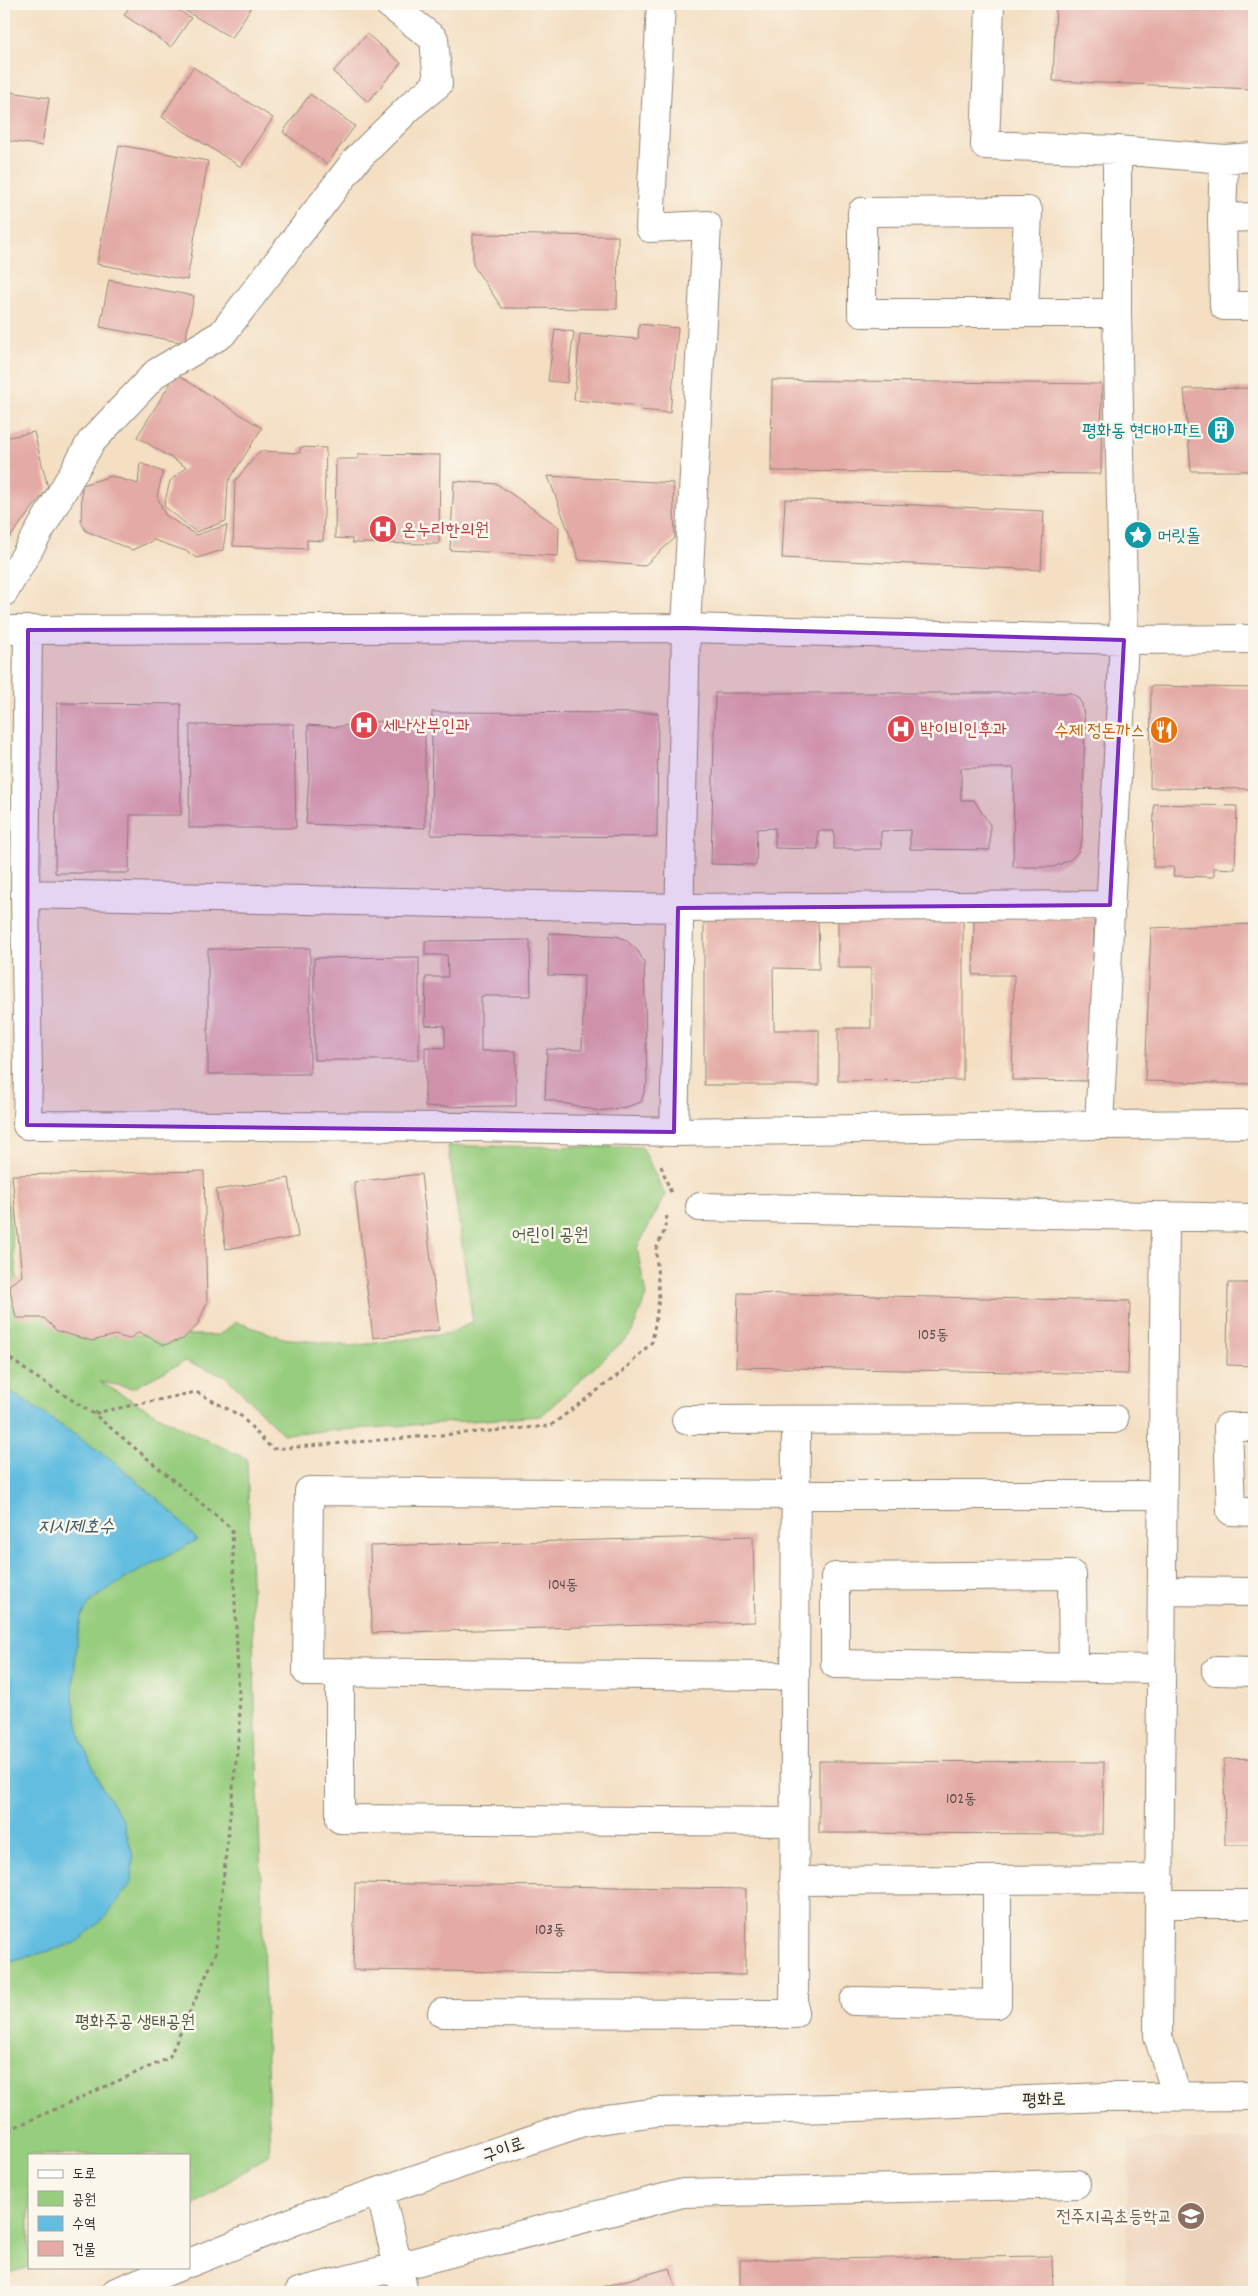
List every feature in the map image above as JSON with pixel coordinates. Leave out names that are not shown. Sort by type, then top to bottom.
[{"type":"street","points":[[4,592],[91,442],[156,373],[222,334],[356,160],[413,104],[438,84],[434,39],[389,4]]},
{"type":"street","points":[[651,201],[661,4]]},
{"type":"street","points":[[661,4],[650,228],[707,225],[686,628],[674,1132]]},
{"type":"street","points":[[990,4],[985,145],[1118,150],[1224,159],[1254,157]]},
{"type":"street","points":[[1099,1124],[1124,640],[1117,313],[1118,150]]},
{"type":"street","points":[[1224,159],[1222,218],[1224,306],[1254,306]]},
{"type":"street","points":[[1024,313],[1028,211],[862,212],[862,313],[1024,313],[1117,313]]},
{"type":"street","points":[[1222,218],[1254,217]]},
{"type":"street","points":[[1254,639],[1124,640],[686,628],[16,630],[25,894],[27,1125],[474,1127],[674,1132],[1099,1124],[1254,1124]]},
{"type":"street","points":[[25,894],[678,908],[1110,905]]},
{"type":"street","points":[[700,1207],[1254,1218]]},
{"type":"street","points":[[1165,1216],[1158,2036],[1177,2096]]},
{"type":"street","points":[[686,1420],[1114,1419]]},
{"type":"street","points":[[442,2013],[794,2014],[796,1420]]},
{"type":"street","points":[[1254,1427],[1228,1427],[1232,1511],[1254,1512]]},
{"type":"street","points":[[776,1676],[307,1672],[309,1490],[795,1495],[1163,1495]]},
{"type":"street","points":[[1073,1668],[1072,1575],[835,1577],[835,1664],[1073,1668],[1161,1669]]},
{"type":"street","points":[[1162,1591],[1254,1592]]},
{"type":"street","points":[[1216,1671],[1254,1672]]},
{"type":"street","points":[[340,1672],[340,1820],[794,1822]]},
{"type":"street","points":[[794,1881],[996,1880],[1159,1891],[1254,1904]]},
{"type":"street","points":[[854,2001],[997,2004],[996,1880]]},
{"type":"street","name":"평화로","points":[[833,2108],[1177,2096],[1254,2096]]},
{"type":"street","name":"구이로","points":[[190,2263],[302,2218],[583,2122],[657,2112],[833,2108]]},
{"type":"street","points":[[299,2292],[401,2280],[682,2193],[1076,2184]]},
{"type":"street","points":[[380,2191],[401,2280]]},
{"type":"street","points":[[116,2292],[176,2268]]},
{"type":"path","points":[[659,1159],[671,1195]]},
{"type":"path","points":[[94,1414],[196,1392],[241,1416],[272,1449],[550,1426],[622,1372],[652,1342],[659,1299],[656,1249],[664,1232],[667,1213]]},
{"type":"path","points":[[4,1354],[30,1374],[94,1414],[232,1529],[240,1723],[215,1956],[170,2058],[4,2132]]},
{"type":"highlighted area","points":[[686,628],[1124,640],[1110,905],[678,908],[674,1132],[27,1125],[28,630]]},
{"type":"shaded area","name":"전주지곡초등학교","points":[[1129,2140],[1254,2140],[1254,2292],[1125,2292]]},
{"type":"green space","name":"평화주공 생태공원","points":[[448,1146],[642,1147],[665,1195],[637,1248],[646,1296],[631,1334],[541,1416],[283,1434],[224,1375],[185,1361],[133,1388],[100,1382],[177,1426],[247,1459],[270,2154],[190,2207],[190,2154],[28,2154],[28,2267],[4,2274],[4,1179],[21,1306],[77,1335],[219,1335],[236,1322],[283,1338],[351,1346],[447,1334],[473,1322]]},
{"type":"water","name":"지시제호수","points":[[4,1387],[111,1459],[169,1509],[197,1540],[130,1576],[93,1599],[81,1617],[76,1647],[73,1698],[82,1742],[101,1785],[123,1820],[133,1856],[132,1882],[106,1916],[76,1943],[4,1964]]},
{"type":"building","points":[[131,4],[169,4],[191,18],[171,47],[124,15]]},
{"type":"building","points":[[179,4],[253,4],[232,38],[177,6]]},
{"type":"building","points":[[1056,4],[1254,4],[1254,89],[1053,81]]},
{"type":"building","points":[[367,34],[401,63],[368,102],[333,72]]},
{"type":"building","points":[[193,67],[273,118],[241,167],[162,117]]},
{"type":"building","points":[[4,91],[49,98],[42,146],[4,140]]},
{"type":"building","points":[[310,94],[355,126],[327,164],[283,132]]},
{"type":"building","points":[[119,145],[208,161],[187,280],[97,264]]},
{"type":"building","points":[[473,234],[618,236],[617,309],[502,308],[473,265]]},
{"type":"building","points":[[109,280],[194,296],[185,343],[100,327]]},
{"type":"building","points":[[639,324],[678,328],[670,413],[641,410],[642,406],[574,400],[580,334],[638,339]]},
{"type":"building","points":[[555,329],[574,332],[567,383],[548,381]]},
{"type":"building","points":[[176,374],[262,428],[228,482],[226,521],[196,532],[164,506],[170,481],[186,467],[137,437]]},
{"type":"building","points":[[772,380],[1102,384],[1101,474],[771,471]]},
{"type":"building","name":"평화동 현대아파트","points":[[1254,388],[1254,471],[1191,471],[1184,389]]},
{"type":"building","points":[[34,432],[48,488],[4,545],[4,438]]},
{"type":"building","points":[[300,447],[326,448],[323,541],[307,540],[307,549],[233,546],[235,481],[260,451],[300,453]]},
{"type":"building","points":[[358,454],[440,455],[439,544],[352,543],[352,539],[335,538],[336,459],[358,459]]},
{"type":"building","points":[[140,463],[163,472],[157,496],[165,515],[196,535],[227,525],[223,550],[197,558],[186,551],[154,540],[132,550],[86,531],[81,522],[82,485],[111,476],[138,484]]},
{"type":"building","points":[[548,476],[673,483],[675,538],[644,566],[579,560]]},
{"type":"building","points":[[454,481],[497,484],[559,527],[558,556],[450,550]]},
{"type":"building","points":[[785,499],[1044,511],[1041,570],[782,558]]},
{"type":"building","points":[[1151,686],[1254,688],[1254,789],[1150,788]]},
{"type":"building","points":[[715,693],[1071,693],[1082,704],[1085,723],[1082,841],[1078,852],[1071,859],[1054,867],[1013,867],[1014,768],[961,768],[961,800],[974,800],[990,825],[990,850],[910,849],[910,830],[881,831],[881,849],[834,849],[834,831],[818,831],[818,849],[775,848],[775,828],[757,829],[756,865],[711,864]]},
{"type":"building","points":[[57,703],[181,704],[181,815],[130,815],[129,873],[55,873]]},
{"type":"building","points":[[432,712],[658,713],[657,837],[431,835]]},
{"type":"building","points":[[384,721],[425,722],[425,828],[306,824],[309,777],[308,725],[334,727]]},
{"type":"building","points":[[294,724],[296,828],[189,828],[190,725]]},
{"type":"building","points":[[1154,804],[1237,806],[1235,869],[1214,868],[1214,877],[1173,876],[1174,867],[1153,867]]},
{"type":"building","points":[[818,917],[819,969],[773,968],[774,1030],[819,1030],[819,1085],[704,1085],[704,918]]},
{"type":"building","points":[[974,918],[1094,919],[1091,1081],[1012,1080],[1014,975],[973,975]]},
{"type":"building","points":[[838,920],[963,920],[963,1080],[838,1081],[838,1028],[871,1028],[871,968],[838,968]]},
{"type":"building","points":[[1254,924],[1254,1084],[1145,1081],[1151,928]]},
{"type":"building","points":[[549,933],[617,936],[626,940],[638,951],[644,962],[647,1082],[641,1102],[626,1107],[599,1111],[545,1099],[547,1049],[582,1050],[584,976],[548,975]]},
{"type":"building","points":[[530,940],[531,996],[481,996],[481,1051],[516,1051],[516,1106],[425,1107],[425,1047],[445,1048],[445,1026],[425,1025],[426,977],[448,977],[447,955],[425,955],[425,941]]},
{"type":"building","points":[[310,948],[310,1074],[208,1074],[208,949]]},
{"type":"building","points":[[419,957],[419,1060],[314,1060],[314,958]]},
{"type":"building","points":[[204,1171],[207,1303],[197,1326],[183,1339],[164,1345],[139,1332],[129,1339],[115,1335],[92,1341],[57,1331],[44,1318],[16,1318],[9,1285],[22,1276],[12,1175]]},
{"type":"building","points":[[421,1174],[439,1330],[373,1338],[354,1182]]},
{"type":"building","points":[[289,1178],[298,1237],[226,1249],[216,1190]]},
{"type":"building","points":[[1228,1283],[1254,1283],[1254,1366],[1227,1365]]},
{"type":"building","points":[[738,1293],[1130,1301],[1128,1374],[736,1367]]},
{"type":"building","points":[[753,1536],[755,1622],[372,1633],[370,1546]]},
{"type":"building","points":[[1254,1758],[1254,1845],[1225,1845],[1224,1759]]},
{"type":"building","points":[[819,1761],[1104,1762],[1103,1834],[819,1833]]},
{"type":"building","points":[[355,1883],[746,1889],[745,1975],[353,1970]]},
{"type":"building","points":[[1052,2256],[1053,2292],[740,2292],[740,2260]]},
{"type":"building","points":[[670,2268],[677,2292],[584,2292]]},
{"type":"place","name":"평화동 현대아파트","points":[[1221,430]]},
{"type":"place","name":"온누리한의원","points":[[383,529]]},
{"type":"place","name":"머릿돌","points":[[1138,535]]},
{"type":"place","name":"세나산부인과","points":[[364,725]]},
{"type":"place","name":"박이비인후과","points":[[901,729]]},
{"type":"place","name":"수제 정돈까스","points":[[1164,730]]},
{"type":"place","name":"전주지곡초등학교","points":[[1191,2216]]},
{"type":"park label","name":"어린이 공원","points":[[550,1234]]}]
